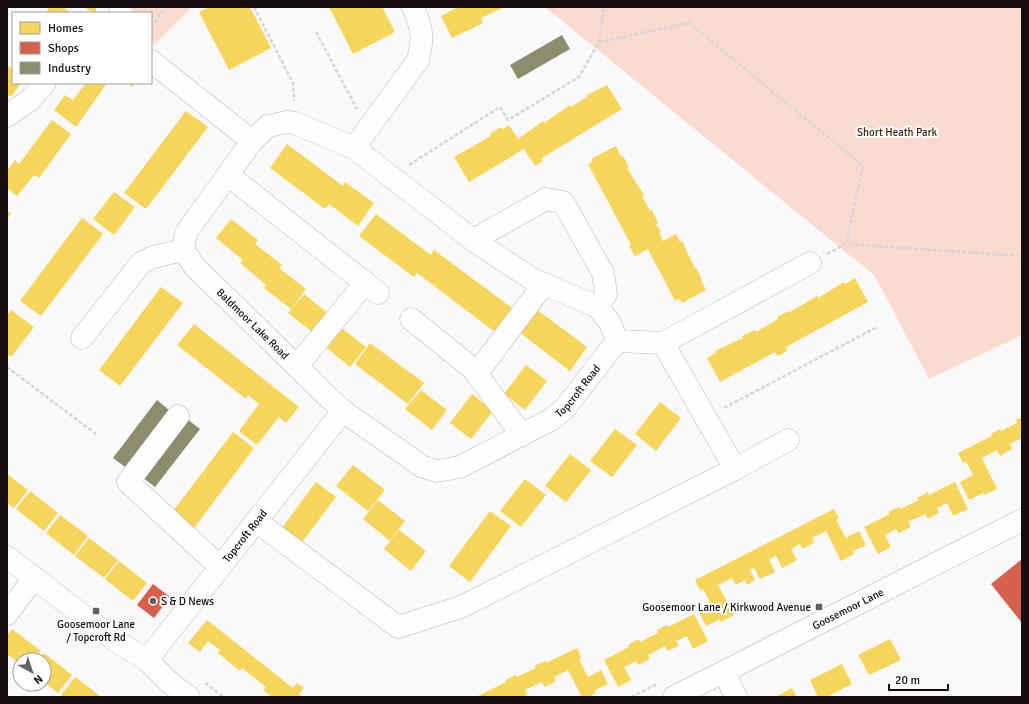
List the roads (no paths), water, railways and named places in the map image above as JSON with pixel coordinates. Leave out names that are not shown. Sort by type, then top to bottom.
[{"type":"street","points":[[354,148],[418,60],[422,43],[422,28],[413,7]]},
{"type":"street","points":[[152,62],[252,141]]},
{"type":"street","points":[[7,116],[30,100],[44,84]]},
{"type":"street","points":[[82,338],[141,263],[153,257],[183,250],[186,233],[252,141],[268,126],[287,122],[295,123],[354,148],[473,240],[532,279],[598,307],[610,323],[617,341],[663,343],[810,263]]},
{"type":"street","points":[[228,175],[372,288],[297,366]]},
{"type":"street","points":[[473,240],[546,199],[563,202],[604,273],[606,294],[598,307]]},
{"type":"street","name":"Baldmoor Lake Road","points":[[183,250],[195,267],[326,395]]},
{"type":"street","points":[[477,373],[544,284]]},
{"type":"street","points":[[411,319],[477,373],[522,435]]},
{"type":"street","name":"Topcroft Road","points":[[326,395],[343,411],[423,467],[436,471],[460,467],[552,419],[565,408],[617,341]]},
{"type":"street","points":[[663,343],[735,469]]},
{"type":"street","name":"Topcroft Road","points":[[147,660],[343,411]]},
{"type":"street","points":[[178,416],[128,482],[220,567]]},
{"type":"street","points":[[256,522],[398,627],[461,607],[735,469],[788,440]]},
{"type":"street","name":"Goosemoor Lane","points":[[674,697],[1022,520]]},
{"type":"street","points":[[7,557],[116,641],[147,660],[170,683],[188,697]]},
{"type":"street","points":[[7,614],[34,578]]},
{"type":"street","points":[[724,672],[736,697]]},
{"type":"place","name":"S & D News","points":[[153,601]]},
{"type":"place","name":"Goosemoor Lane / Kirkwood Avenue","points":[[819,607]]},
{"type":"place","name":"Goosemoor Lane / Topcroft Rd","points":[[96,611]]},
{"type":"park label","name":"Short Heath Park","points":[[897,132]]}]
